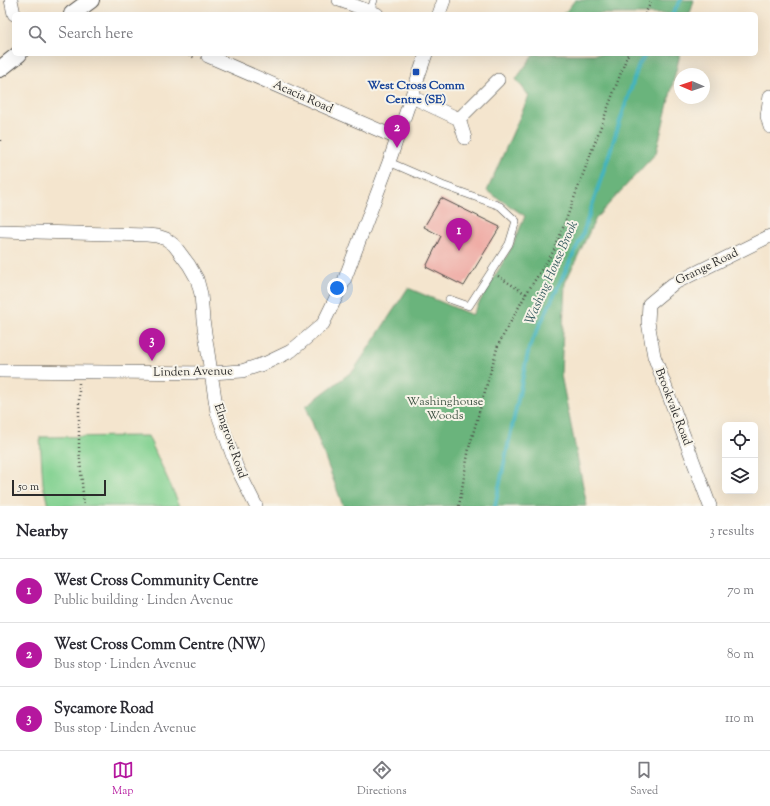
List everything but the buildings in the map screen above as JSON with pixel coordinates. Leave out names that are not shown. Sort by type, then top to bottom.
[{"type":"street","points":[[11,0],[14,12]]},
{"type":"street","points":[[75,12],[91,0]]},
{"type":"street","points":[[339,0],[374,8]]},
{"type":"street","points":[[440,12],[444,0]]},
{"type":"street","points":[[0,69],[16,56]]},
{"type":"street","name":"Acacia Road","points":[[208,56],[397,138]]},
{"type":"street","name":"Linden Avenue","points":[[0,371],[211,373],[242,371],[266,363],[291,351],[323,324],[344,281],[389,162],[425,56]]},
{"type":"street","points":[[459,118],[498,80]]},
{"type":"street","points":[[412,96],[459,118],[465,138]]},
{"type":"street","points":[[770,96],[767,116],[770,127]]},
{"type":"street","name":"Elmgrove Road","points":[[0,231],[147,235],[166,239],[174,245],[190,265],[197,279],[201,294],[203,320],[217,412],[237,468],[256,506]]},
{"type":"street","name":"Grange Road","points":[[649,304],[673,284],[770,236]]},
{"type":"street","name":"Brookvale Road","points":[[649,304],[648,322],[654,356],[710,506]]},
{"type":"lane","points":[[389,162],[442,185],[500,206],[516,222],[509,244],[469,306],[449,298]]},
{"type":"path","points":[[646,12],[652,0]]},
{"type":"path","points":[[459,506],[469,448],[498,345],[526,294],[555,248],[627,56]]},
{"type":"path","points":[[491,271],[526,294]]},
{"type":"path","points":[[79,372],[79,448],[84,506]]},
{"type":"green space","points":[[575,0],[694,0],[691,12],[566,12]]},
{"type":"green space","name":"Washinghouse Woods","points":[[533,56],[680,56],[677,68],[674,68],[674,79],[656,153],[596,218],[565,283],[561,375],[587,506],[343,506],[306,406],[354,370],[408,288],[472,315],[513,245],[525,216],[487,191],[529,96],[516,79]]},
{"type":"green space","points":[[148,436],[180,506],[48,506],[43,484],[40,437]]},
{"type":"waterway","name":"Washing House Brook","points":[[673,12],[681,0]]},
{"type":"waterway","name":"Washing House Brook","points":[[495,506],[529,348],[582,236],[639,64],[645,56]]},
{"type":"place","name":"West Cross Comm Centre (SE)","points":[[416,72]]},
{"type":"place","name":"West Cross Comm Centre (NW)","points":[[397,148]]},
{"type":"place","name":"West Cross Community Centre","points":[[459,251]]},
{"type":"place","name":"Sycamore Road","points":[[152,361]]}]
